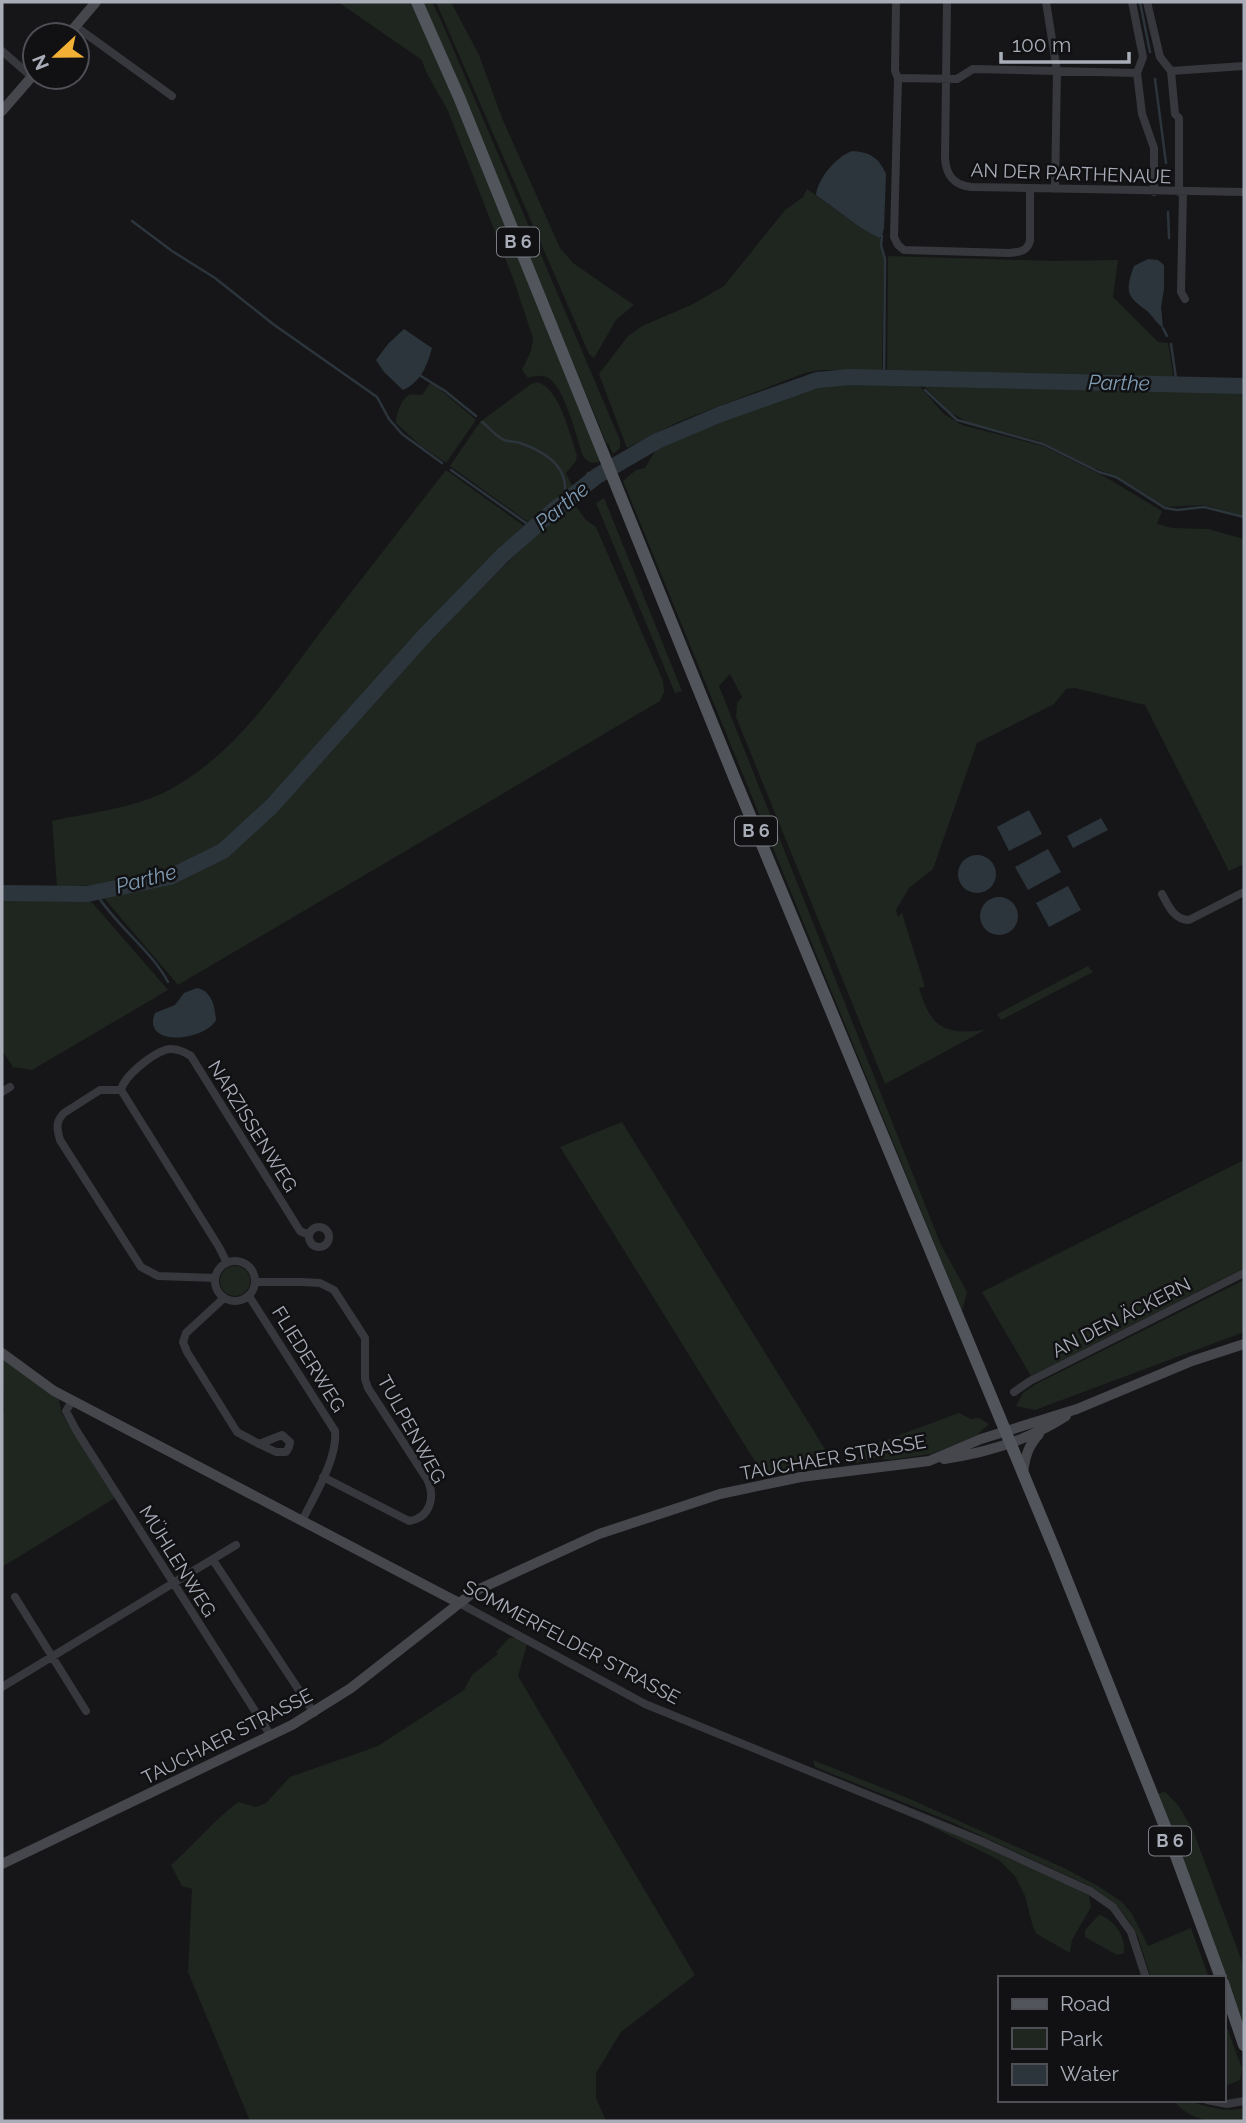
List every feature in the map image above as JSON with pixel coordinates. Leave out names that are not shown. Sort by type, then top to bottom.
[{"type":"main road","name":"B 6","points":[[417,2],[459,97],[734,777],[967,1337],[1172,1845],[1220,1976]]},
{"type":"main road","points":[[1225,1989],[1244,2045]]},
{"type":"street","points":[[80,21],[96,2]]},
{"type":"street","points":[[896,2],[895,71],[898,78],[894,237],[898,245],[904,250],[1009,253],[1023,251],[1030,241],[1030,189]]},
{"type":"street","name":"AN DER PARTHENAUE","points":[[947,2],[945,158],[947,173],[952,181],[966,187],[1244,192]]},
{"type":"street","points":[[1046,2],[1057,71],[1055,189]]},
{"type":"street","points":[[1132,2],[1143,57],[1137,73],[1142,114],[1154,148],[1154,192]]},
{"type":"street","points":[[1147,2],[1160,57],[1171,71],[1175,114],[1179,118],[1181,292],[1185,299]]},
{"type":"street","points":[[91,44],[172,96]]},
{"type":"street","points":[[2,51],[21,66]]},
{"type":"street","points":[[1171,71],[1244,66]]},
{"type":"street","points":[[898,78],[957,79],[973,69],[1137,73]]},
{"type":"street","points":[[2,111],[21,89]]},
{"type":"street","points":[[1162,894],[1173,913],[1183,920],[1189,920],[1244,892]]},
{"type":"street","name":"NARZISSENWEG","points":[[121,1090],[124,1080],[164,1050],[180,1050],[191,1056],[300,1231],[309,1235]]},
{"type":"street","points":[[215,1278],[158,1276],[141,1267],[60,1140],[57,1123],[64,1113],[100,1090],[121,1090],[227,1263]]},
{"type":"street","points":[[255,1282],[254,1274],[246,1264],[234,1261],[219,1269],[215,1278],[217,1289],[224,1298],[186,1333],[183,1342],[237,1432],[259,1444]]},
{"type":"street","name":"AN DEN ÄCKERN","points":[[1014,1392],[1030,1381],[1244,1273]]},
{"type":"street","name":"FLIEDERWEG","points":[[224,1298],[235,1301],[249,1296],[255,1282]]},
{"type":"street","name":"TULPENWEG","points":[[255,1282],[320,1283],[334,1290],[365,1338],[365,1379],[368,1388],[427,1479],[432,1492],[431,1504],[424,1515],[409,1521],[323,1477]]},
{"type":"street","name":"FLIEDERWEG","points":[[249,1296],[335,1431],[334,1447],[303,1519]]},
{"type":"street","points":[[1006,1437],[1203,1357],[1244,1344]]},
{"type":"street","name":"SOMMERFELDER STRASSE","points":[[2,1353],[72,1401],[190,1464],[303,1519],[645,1704],[981,1840],[1090,1891],[1112,1907],[1126,1925],[1137,1945],[1145,1976]]},
{"type":"street","name":"MÜHLENWEG","points":[[72,1401],[66,1411],[76,1430],[271,1736]]},
{"type":"street","points":[[1023,1475],[1026,1454],[1031,1443],[1041,1432],[1077,1409]]},
{"type":"street","points":[[1006,1437],[1041,1432]]},
{"type":"street","name":"TAUCHAER STRASSE","points":[[2,1864],[314,1713],[351,1688],[459,1603],[494,1581],[599,1535],[720,1494],[801,1477],[929,1461],[984,1451],[1006,1437]]},
{"type":"street","points":[[2,1687],[236,1545]]},
{"type":"street","points":[[214,1560],[314,1713]]},
{"type":"street","points":[[15,1597],[86,1711]]},
{"type":"street","points":[[1217,2102],[1241,2102]]},
{"type":"green space","points":[[338,2],[410,2],[437,58],[601,461],[591,462],[583,456],[566,404],[556,385],[545,376],[528,378],[522,370],[531,351],[533,338],[514,281],[448,111],[422,60]]},
{"type":"green space","points":[[422,2],[432,2],[440,18],[620,440],[620,448],[613,454],[607,444]]},
{"type":"green space","points":[[436,2],[451,2],[479,55],[502,118],[560,248],[573,263],[634,305],[616,320],[594,358],[589,354]]},
{"type":"green space","points":[[807,189],[861,228],[880,237],[884,257],[882,370],[821,370],[805,373],[678,422],[627,448],[599,374],[628,336],[642,326],[691,305],[724,286],[785,210],[803,197]]},
{"type":"green space","points":[[888,256],[1054,261],[1118,260],[1113,297],[1158,342],[1168,343],[1174,381],[887,374]]},
{"type":"green space","points":[[915,381],[944,414],[962,425],[1043,446],[1107,478],[1162,511],[1157,524],[1172,528],[1208,529],[1244,539],[1244,864],[1229,871],[1145,705],[1075,688],[1066,689],[1054,704],[977,743],[933,869],[909,888],[896,910],[898,917],[902,913],[925,987],[919,988],[934,1020],[941,1026],[959,1031],[985,1030],[885,1084],[736,717],[737,703],[742,697],[730,674],[719,686],[941,1245],[967,1292],[962,1311],[623,481],[636,470],[645,468],[658,446],[708,422],[819,382]]},
{"type":"green space","points":[[919,381],[1199,391],[1244,390],[1244,516],[1204,505],[1166,507],[1114,475],[1088,466],[1039,441],[969,423],[950,412]]},
{"type":"green space","points":[[431,382],[476,420],[446,463],[421,446],[396,423],[404,400],[409,395],[422,395]]},
{"type":"green space","points":[[537,382],[552,393],[557,402],[577,455],[576,461],[566,473],[573,488],[531,524],[450,466],[480,422]]},
{"type":"green space","points":[[446,470],[527,528],[492,561],[256,815],[224,845],[181,867],[141,879],[99,885],[57,886],[52,821],[126,806],[155,796],[193,775],[215,758],[272,696]]},
{"type":"green space","points":[[604,498],[682,691],[675,693],[596,503]]},
{"type":"green space","points":[[572,501],[586,520],[596,527],[663,681],[664,692],[660,701],[178,985],[104,898],[164,881],[232,849],[271,813],[419,647]]},
{"type":"green space","points":[[2,898],[89,899],[168,990],[32,1070],[13,1067],[2,1050]]},
{"type":"green space","points":[[1088,966],[1093,972],[1001,1020],[997,1014]]},
{"type":"green space","points":[[622,1122],[828,1454],[764,1476],[560,1147]]},
{"type":"green space","points":[[1244,1160],[1244,1268],[1031,1376],[982,1292]]},
{"type":"green space","points":[[235,1266],[246,1270],[250,1281],[246,1292],[235,1296],[224,1292],[220,1281],[224,1270]]},
{"type":"green space","points":[[1244,1280],[1244,1332],[1035,1410],[1016,1406],[1023,1393],[1036,1384]]},
{"type":"green space","points":[[2,1358],[59,1400],[62,1414],[115,1498],[2,1567],[4,1411]]},
{"type":"green space","points":[[959,1413],[971,1419],[979,1418],[989,1424],[976,1436],[931,1454],[890,1460],[876,1458],[856,1463],[857,1457],[867,1447]]},
{"type":"green space","points":[[509,1638],[536,1646],[646,1705],[942,1827],[1089,1895],[1091,1907],[1072,1940],[1070,1953],[1037,1934],[1025,1896],[1015,1876],[999,1860],[900,1811],[639,1703],[527,1644],[518,1676],[695,1975],[621,2032],[596,2073],[596,2098],[606,2121],[250,2121],[188,1972],[192,1889],[182,1886],[171,1865],[238,1802],[256,1807],[266,1803],[290,1777],[378,1746],[464,1690],[472,1675],[498,1654],[496,1652]]},
{"type":"green space","points":[[813,1760],[910,1799],[1098,1886],[1122,1902],[1132,1914],[1148,1946],[1191,1928],[1208,1976],[1150,1976],[1131,1924],[1119,1908],[1090,1886],[949,1821],[815,1767]]},
{"type":"green space","points":[[1165,1792],[1178,1805],[1192,1828],[1244,1967],[1244,2032],[1225,1976],[1157,1794]]},
{"type":"green space","points":[[1099,1915],[1105,1917],[1118,1930],[1124,1953],[1117,1955],[1085,1937],[1085,1930]]},
{"type":"green space","points":[[1225,2022],[1242,2068],[1240,2080],[1225,2086]]},
{"type":"green space","points":[[1175,2102],[1191,2102],[1226,2110],[1244,2108],[1244,2121],[1205,2120],[1180,2108]]},
{"type":"water","points":[[852,151],[873,156],[886,174],[884,228],[879,238],[816,195],[820,182],[829,169]]},
{"type":"water","points":[[1148,259],[1158,260],[1164,265],[1161,307],[1163,328],[1129,293],[1134,266]]},
{"type":"water","points":[[404,329],[432,348],[422,373],[414,383],[403,390],[376,360]]},
{"type":"water","points":[[1029,810],[1042,834],[1009,851],[997,827]]},
{"type":"water","points":[[1101,818],[1108,830],[1073,848],[1067,836]]},
{"type":"water","points":[[1048,849],[1061,872],[1028,890],[1015,867]]},
{"type":"water","points":[[977,855],[990,861],[996,874],[990,887],[977,893],[964,887],[958,874],[964,861]]},
{"type":"water","points":[[1068,886],[1081,910],[1049,927],[1036,903]]},
{"type":"water","points":[[999,897],[1012,903],[1018,916],[1012,929],[999,935],[986,929],[980,916],[986,903]]},
{"type":"water","points":[[197,988],[209,996],[214,1005],[216,1020],[199,1033],[188,1036],[176,1038],[157,1032],[153,1024],[155,1013],[175,1005],[184,993]]},
{"type":"waterway","points":[[1140,2],[1150,52]]},
{"type":"waterway","points":[[1155,79],[1166,163]]},
{"type":"waterway","points":[[1168,212],[1169,238]]},
{"type":"waterway","points":[[132,221],[215,278],[273,324],[377,397],[389,419],[402,434],[442,463]]},
{"type":"waterway","points":[[882,236],[881,245],[885,259],[884,378]]},
{"type":"waterway","points":[[1163,328],[1167,336]]},
{"type":"waterway","points":[[1171,344],[1177,385]]},
{"type":"waterway","points":[[421,376],[476,416]]},
{"type":"waterway","name":"Parthe","points":[[2,893],[87,894],[170,877],[223,851],[272,806],[425,635],[503,555],[554,510],[597,476],[657,441],[721,414],[817,380],[850,377],[1244,386]]},
{"type":"waterway","name":"Parthe","points":[[913,379],[917,383]]},
{"type":"waterway","points":[[925,390],[957,420],[1043,444],[1099,472],[1116,477],[1165,508],[1177,510],[1204,507],[1244,517]]},
{"type":"waterway","points":[[482,422],[506,441],[531,447],[556,465],[565,482],[562,504]]},
{"type":"waterway","points":[[451,470],[533,528]]},
{"type":"waterway","name":"Parthe","points":[[583,488],[588,473]]},
{"type":"waterway","points":[[95,892],[161,970],[168,982]]}]
